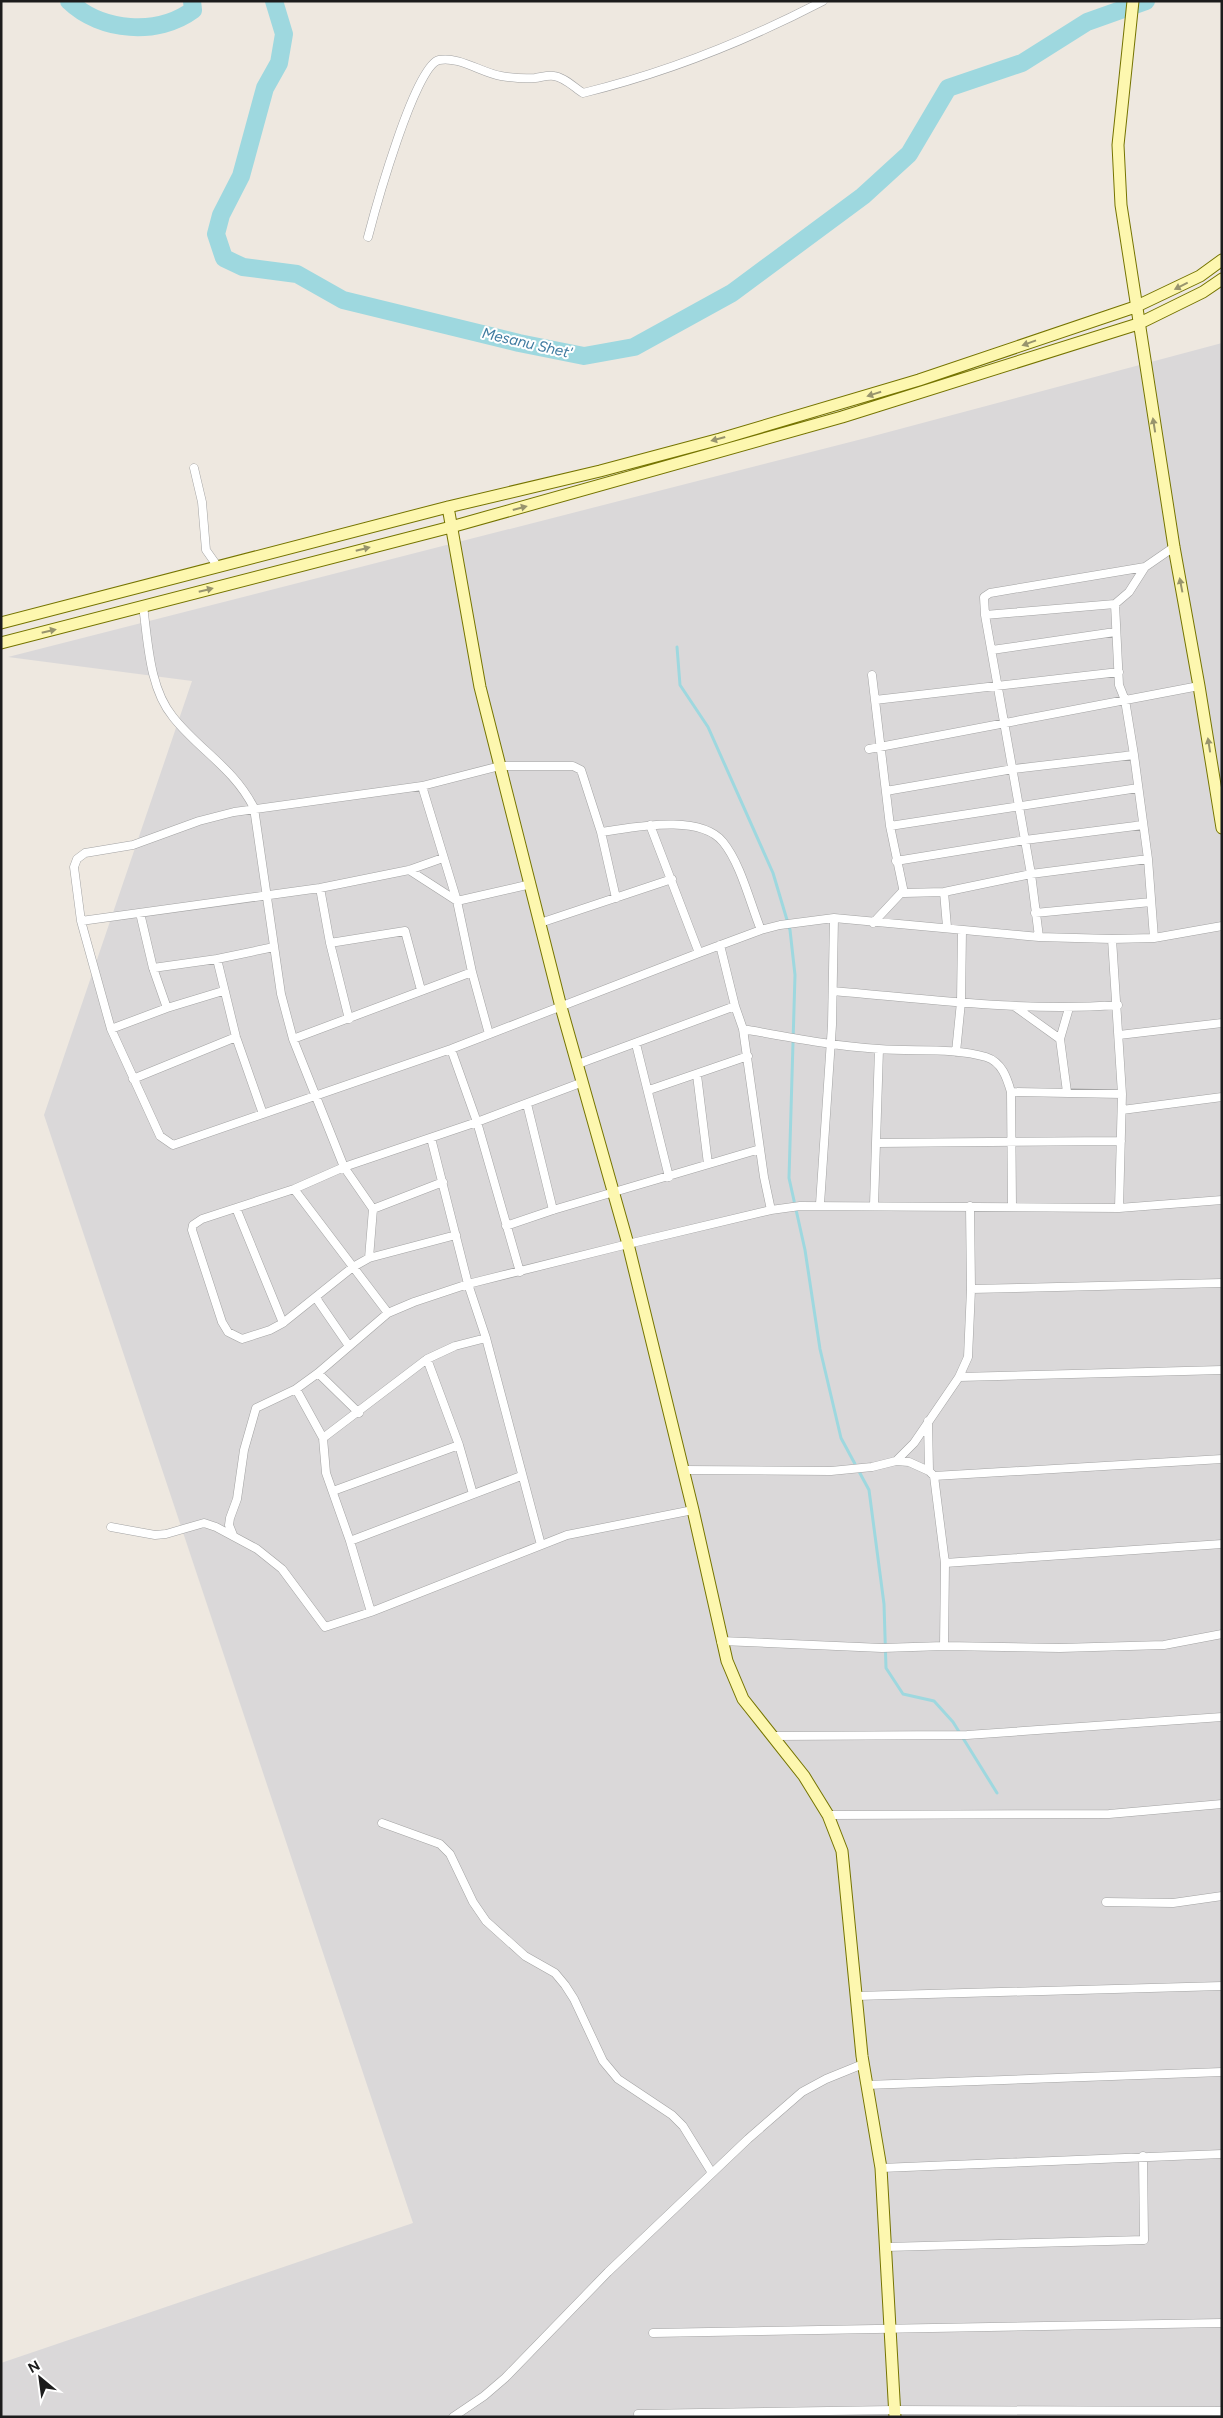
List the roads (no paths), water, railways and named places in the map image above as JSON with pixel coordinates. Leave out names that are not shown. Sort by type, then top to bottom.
[{"type":"street","points":[[368,237],[388,166],[409,109],[430,65],[439,60],[455,61],[475,69],[506,77],[555,76],[583,93],[679,64],[794,16],[823,1]]},
{"type":"street","points":[[1132,1],[1118,145],[1121,205],[1135,307],[1222,828]]},
{"type":"street","points":[[1,623],[448,507],[600,471],[748,431],[919,380],[1135,307],[1200,276],[1222,260]]},
{"type":"street","points":[[1,643],[451,527],[752,443],[1138,324],[1204,292],[1222,279]]},
{"type":"street","points":[[748,431],[752,443]]},
{"type":"street","points":[[194,468],[202,502],[206,550],[218,567]]},
{"type":"street","points":[[448,507],[480,687],[562,1008],[628,1244],[693,1510],[727,1662],[743,1699],[804,1776],[828,1815],[839,1842],[844,1861],[863,2064],[881,2168],[895,2413]]},
{"type":"street","points":[[985,615],[1115,604],[1132,588],[1145,567],[1174,547]]},
{"type":"street","points":[[1039,937],[1031,874],[985,615],[984,597],[990,593],[1145,567]]},
{"type":"street","points":[[1115,604],[1119,685],[1125,700],[1134,755],[1148,859],[1154,938]]},
{"type":"street","points":[[143,606],[152,665],[170,713],[240,783],[254,808],[281,994],[293,1039],[344,1167],[372,1209],[368,1258]]},
{"type":"street","points":[[992,650],[1115,632]]},
{"type":"street","points":[[876,700],[997,684],[1119,672]]},
{"type":"street","points":[[872,675],[882,746],[890,826],[902,892],[906,895],[944,892],[1031,874],[1148,859]]},
{"type":"street","points":[[869,749],[1199,686]]},
{"type":"street","points":[[886,791],[1013,770],[1134,755]]},
{"type":"street","points":[[616,898],[601,832],[581,770],[578,768],[500,766],[422,786],[254,808],[199,821],[133,845],[85,854],[77,859],[74,867],[81,921],[111,1029],[160,1136],[173,1145],[562,1008],[720,945],[760,930],[780,925],[834,918],[1039,937],[1112,939],[1154,938],[1222,926]]},
{"type":"street","points":[[422,786],[457,901],[472,972],[490,1034]]},
{"type":"street","points":[[890,826],[1138,788]]},
{"type":"street","points":[[601,832],[650,825],[686,826],[704,830],[722,841],[734,861],[760,930]]},
{"type":"street","points":[[650,825],[700,953]]},
{"type":"street","points":[[896,861],[1025,840],[1143,825]]},
{"type":"street","points":[[81,921],[320,888],[409,870],[443,858]]},
{"type":"street","points":[[409,870],[457,901],[531,884]]},
{"type":"street","points":[[540,922],[672,879]]},
{"type":"street","points":[[320,888],[330,943],[349,1019]]},
{"type":"street","points":[[873,923],[902,892]]},
{"type":"street","points":[[944,892],[947,927]]},
{"type":"street","points":[[1036,913],[1152,902]]},
{"type":"street","points":[[140,913],[153,968],[167,1008]]},
{"type":"street","points":[[820,1204],[833,991],[834,918]]},
{"type":"street","points":[[956,1052],[960,1002],[962,930]]},
{"type":"street","points":[[330,943],[405,931],[421,990]]},
{"type":"street","points":[[1112,939],[1118,1005],[1122,1094],[1119,1208]]},
{"type":"street","points":[[720,945],[735,1006],[743,1029],[760,1149],[771,1210]]},
{"type":"street","points":[[153,968],[217,959],[274,947]]},
{"type":"street","points":[[217,959],[223,991],[236,1038],[263,1114]]},
{"type":"street","points":[[293,1039],[472,972]]},
{"type":"street","points":[[111,1029],[167,1008],[223,991]]},
{"type":"street","points":[[833,991],[1014,1006],[1069,1008],[1118,1005]]},
{"type":"street","points":[[578,1064],[735,1006]]},
{"type":"street","points":[[1014,1006],[1060,1039]]},
{"type":"street","points":[[1067,1092],[1060,1039],[1069,1008]]},
{"type":"street","points":[[1119,1035],[1222,1023]]},
{"type":"street","points":[[743,1029],[830,1044],[880,1049],[956,1052],[986,1057],[994,1062],[1007,1077],[1011,1092],[1012,1207]]},
{"type":"street","points":[[133,1079],[236,1038]]},
{"type":"street","points":[[636,1044],[649,1090],[669,1177]]},
{"type":"street","points":[[451,1048],[477,1122],[520,1272]]},
{"type":"street","points":[[874,1205],[880,1049]]},
{"type":"street","points":[[649,1090],[748,1056]]},
{"type":"street","points":[[697,1075],[708,1164]]},
{"type":"street","points":[[456,1235],[368,1258],[353,1267],[283,1323],[270,1330],[242,1339],[228,1332],[222,1322],[192,1230],[193,1225],[202,1219],[294,1189],[344,1167],[477,1122],[583,1082]]},
{"type":"street","points":[[1011,1092],[1122,1094]]},
{"type":"street","points":[[1122,1110],[1222,1097]]},
{"type":"street","points":[[526,1104],[553,1210]]},
{"type":"street","points":[[431,1138],[468,1284],[486,1338],[521,1476],[541,1545]]},
{"type":"street","points":[[877,1143],[1121,1141]]},
{"type":"street","points":[[506,1226],[553,1210],[760,1149]]},
{"type":"street","points":[[372,1209],[443,1182]]},
{"type":"street","points":[[294,1189],[388,1313]]},
{"type":"street","points":[[233,1535],[229,1525],[230,1518],[237,1499],[248,1432],[255,1419],[256,1409],[296,1388],[318,1373],[388,1313],[468,1284],[771,1210],[820,1204],[1119,1208],[1222,1200]]},
{"type":"street","points":[[896,1461],[914,1442],[928,1422],[959,1377],[968,1357],[971,1289],[970,1206]]},
{"type":"street","points":[[236,1208],[283,1323]]},
{"type":"street","points":[[971,1289],[1222,1283]]},
{"type":"street","points":[[316,1298],[349,1346]]},
{"type":"street","points":[[324,1438],[427,1359],[455,1346],[486,1338]]},
{"type":"street","points":[[427,1359],[459,1445],[473,1494]]},
{"type":"street","points":[[959,1377],[1222,1370]]},
{"type":"street","points":[[318,1373],[358,1412]]},
{"type":"street","points":[[296,1388],[324,1438],[326,1473],[350,1542],[371,1612]]},
{"type":"street","points":[[928,1422],[931,1473],[945,1564],[944,1646]]},
{"type":"street","points":[[333,1492],[459,1445]]},
{"type":"street","points":[[683,1470],[831,1471],[872,1467],[896,1461],[909,1462],[931,1473],[1222,1459]]},
{"type":"street","points":[[350,1542],[521,1476]]},
{"type":"street","points":[[111,1526],[155,1535],[166,1534],[204,1523],[233,1535],[257,1549],[282,1570],[326,1627],[371,1612],[567,1535],[693,1510]]},
{"type":"street","points":[[945,1564],[1222,1544]]},
{"type":"street","points":[[721,1641],[882,1648],[944,1646],[1060,1648],[1164,1645],[1222,1634]]},
{"type":"street","points":[[773,1736],[968,1735],[1222,1717]]},
{"type":"street","points":[[828,1815],[919,1817],[1109,1814],[1222,1804]]},
{"type":"street","points":[[382,1823],[440,1844],[450,1854],[473,1902],[486,1921],[525,1956],[560,1979],[574,1999],[602,2061],[618,2079],[672,2115],[683,2126],[712,2174]]},
{"type":"street","points":[[1106,1902],[1173,1903],[1222,1896]]},
{"type":"street","points":[[856,1996],[1222,1986]]},
{"type":"street","points":[[453,2417],[484,2396],[505,2378],[608,2272],[748,2139],[802,2092],[826,2079],[863,2064]]},
{"type":"street","points":[[866,2084],[1222,2072]]},
{"type":"street","points":[[881,2168],[1222,2154]]},
{"type":"street","points":[[886,2247],[1144,2240],[1143,2156]]},
{"type":"street","points":[[653,2333],[1222,2323]]},
{"type":"street","points":[[638,2414],[1222,2411]]},
{"type":"waterway","name":"Mesanu Shet'","points":[[69,1],[97,19],[130,27],[147,27],[179,18],[193,10],[192,1]]},
{"type":"waterway","name":"Mesanu Shet'","points":[[274,1],[284,34],[279,63],[265,88],[241,176],[221,215],[216,234],[224,258],[243,267],[297,274],[343,300],[519,343],[584,356],[634,347],[732,293],[863,196],[909,154],[948,88],[1022,63],[1087,22],[1146,1]]},
{"type":"waterway","points":[[677,647],[680,685],[708,727],[773,873],[790,930],[795,975],[789,1178],[805,1250],[820,1349],[841,1438],[869,1490],[884,1604],[886,1668],[903,1694],[934,1701],[953,1722],[997,1793]]}]
